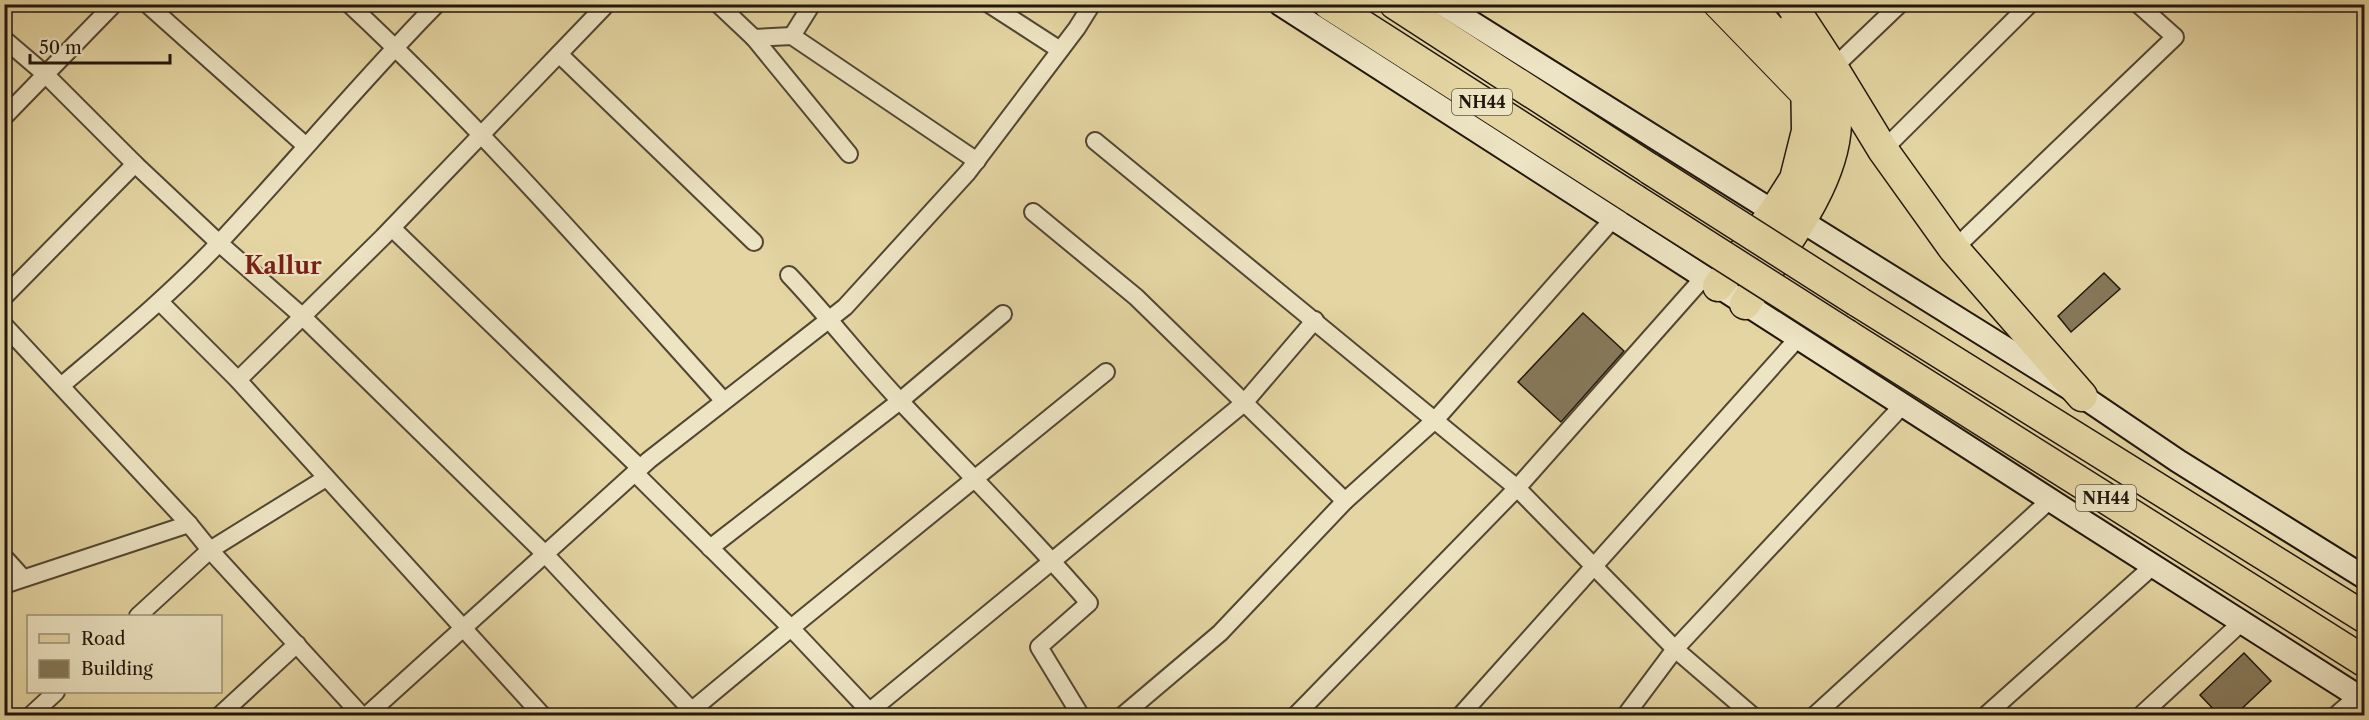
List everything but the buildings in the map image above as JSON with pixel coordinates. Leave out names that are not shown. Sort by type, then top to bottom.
[{"type":"highway","name":"NH44","points":[[1329,4],[1624,209],[1846,335],[2364,661]]},
{"type":"highway","name":"NH44","points":[[1395,4],[1857,302],[2364,617]]},
{"type":"highway","points":[[1711,282],[1819,187],[1831,154],[1836,125],[1819,68],[1789,4]]},
{"type":"highway","points":[[1745,304],[1787,216],[1807,131],[1807,98],[1819,68]]},
{"type":"highway","points":[[1819,68],[1883,150],[1954,249],[2082,396]]},
{"type":"main road","points":[[1716,4],[1807,98]]},
{"type":"main road","points":[[1751,4],[1819,68]]},
{"type":"street","points":[[4,117],[114,4]]},
{"type":"street","points":[[147,4],[306,146]]},
{"type":"street","points":[[349,4],[395,47],[480,136],[582,244],[724,401]]},
{"type":"street","points":[[61,386],[160,302],[219,243],[395,47],[437,4]]},
{"type":"street","points":[[718,4],[754,38],[849,154]]},
{"type":"street","points":[[792,36],[812,4]]},
{"type":"street","points":[[989,4],[1060,50]]},
{"type":"street","points":[[366,716],[638,470],[845,307],[977,160],[1092,4]]},
{"type":"street","points":[[1280,4],[1624,209],[1711,282],[2361,698],[2335,716]]},
{"type":"street","points":[[1442,4],[2082,396],[2178,461],[2364,577]]},
{"type":"street","points":[[1819,68],[1900,4]]},
{"type":"street","points":[[1883,150],[2030,4]]},
{"type":"street","points":[[1954,249],[2175,37],[2138,4]]},
{"type":"street","points":[[238,380],[392,228],[604,7]]},
{"type":"street","points":[[754,38],[792,36],[977,160]]},
{"type":"street","points":[[4,39],[45,74],[135,164],[219,243],[302,316],[544,554],[691,714],[791,628],[1106,372]]},
{"type":"street","points":[[560,54],[754,242]]},
{"type":"street","points":[[1095,141],[1436,419],[1517,488],[1676,649],[1752,716]]},
{"type":"street","points":[[4,297],[135,164]]},
{"type":"street","points":[[1122,716],[1220,633],[1345,501],[1436,419],[1624,209]]},
{"type":"street","points":[[1033,212],[1136,297],[1345,501]]},
{"type":"street","points":[[392,228],[638,470],[710,549],[791,628],[872,713],[1244,402],[1314,320]]},
{"type":"street","points":[[789,275],[830,318],[900,401],[1053,561],[1089,603],[1039,648],[1081,716]]},
{"type":"street","points":[[1295,716],[1517,488],[1711,282]]},
{"type":"street","points":[[160,302],[238,380],[543,716]]},
{"type":"street","points":[[710,549],[900,401],[1003,314]]},
{"type":"street","points":[[4,325],[189,524],[210,550],[362,716]]},
{"type":"street","points":[[1460,716],[1798,338]]},
{"type":"street","points":[[1625,716],[1676,649],[1903,405]]},
{"type":"street","points":[[139,615],[210,550],[326,478]]},
{"type":"street","points":[[1814,716],[2050,500]]},
{"type":"street","points":[[4,585],[189,524]]},
{"type":"street","points":[[4,556],[23,578]]},
{"type":"street","points":[[1984,716],[2153,566]]},
{"type":"street","points":[[2140,716],[2242,622]]},
{"type":"street","points":[[219,716],[297,644]]},
{"type":"street","points":[[30,716],[55,693]]},
{"type":"railway","points":[[2343,4],[2364,23]]},
{"type":"district","name":"Kallur","points":[[283,265]]}]
